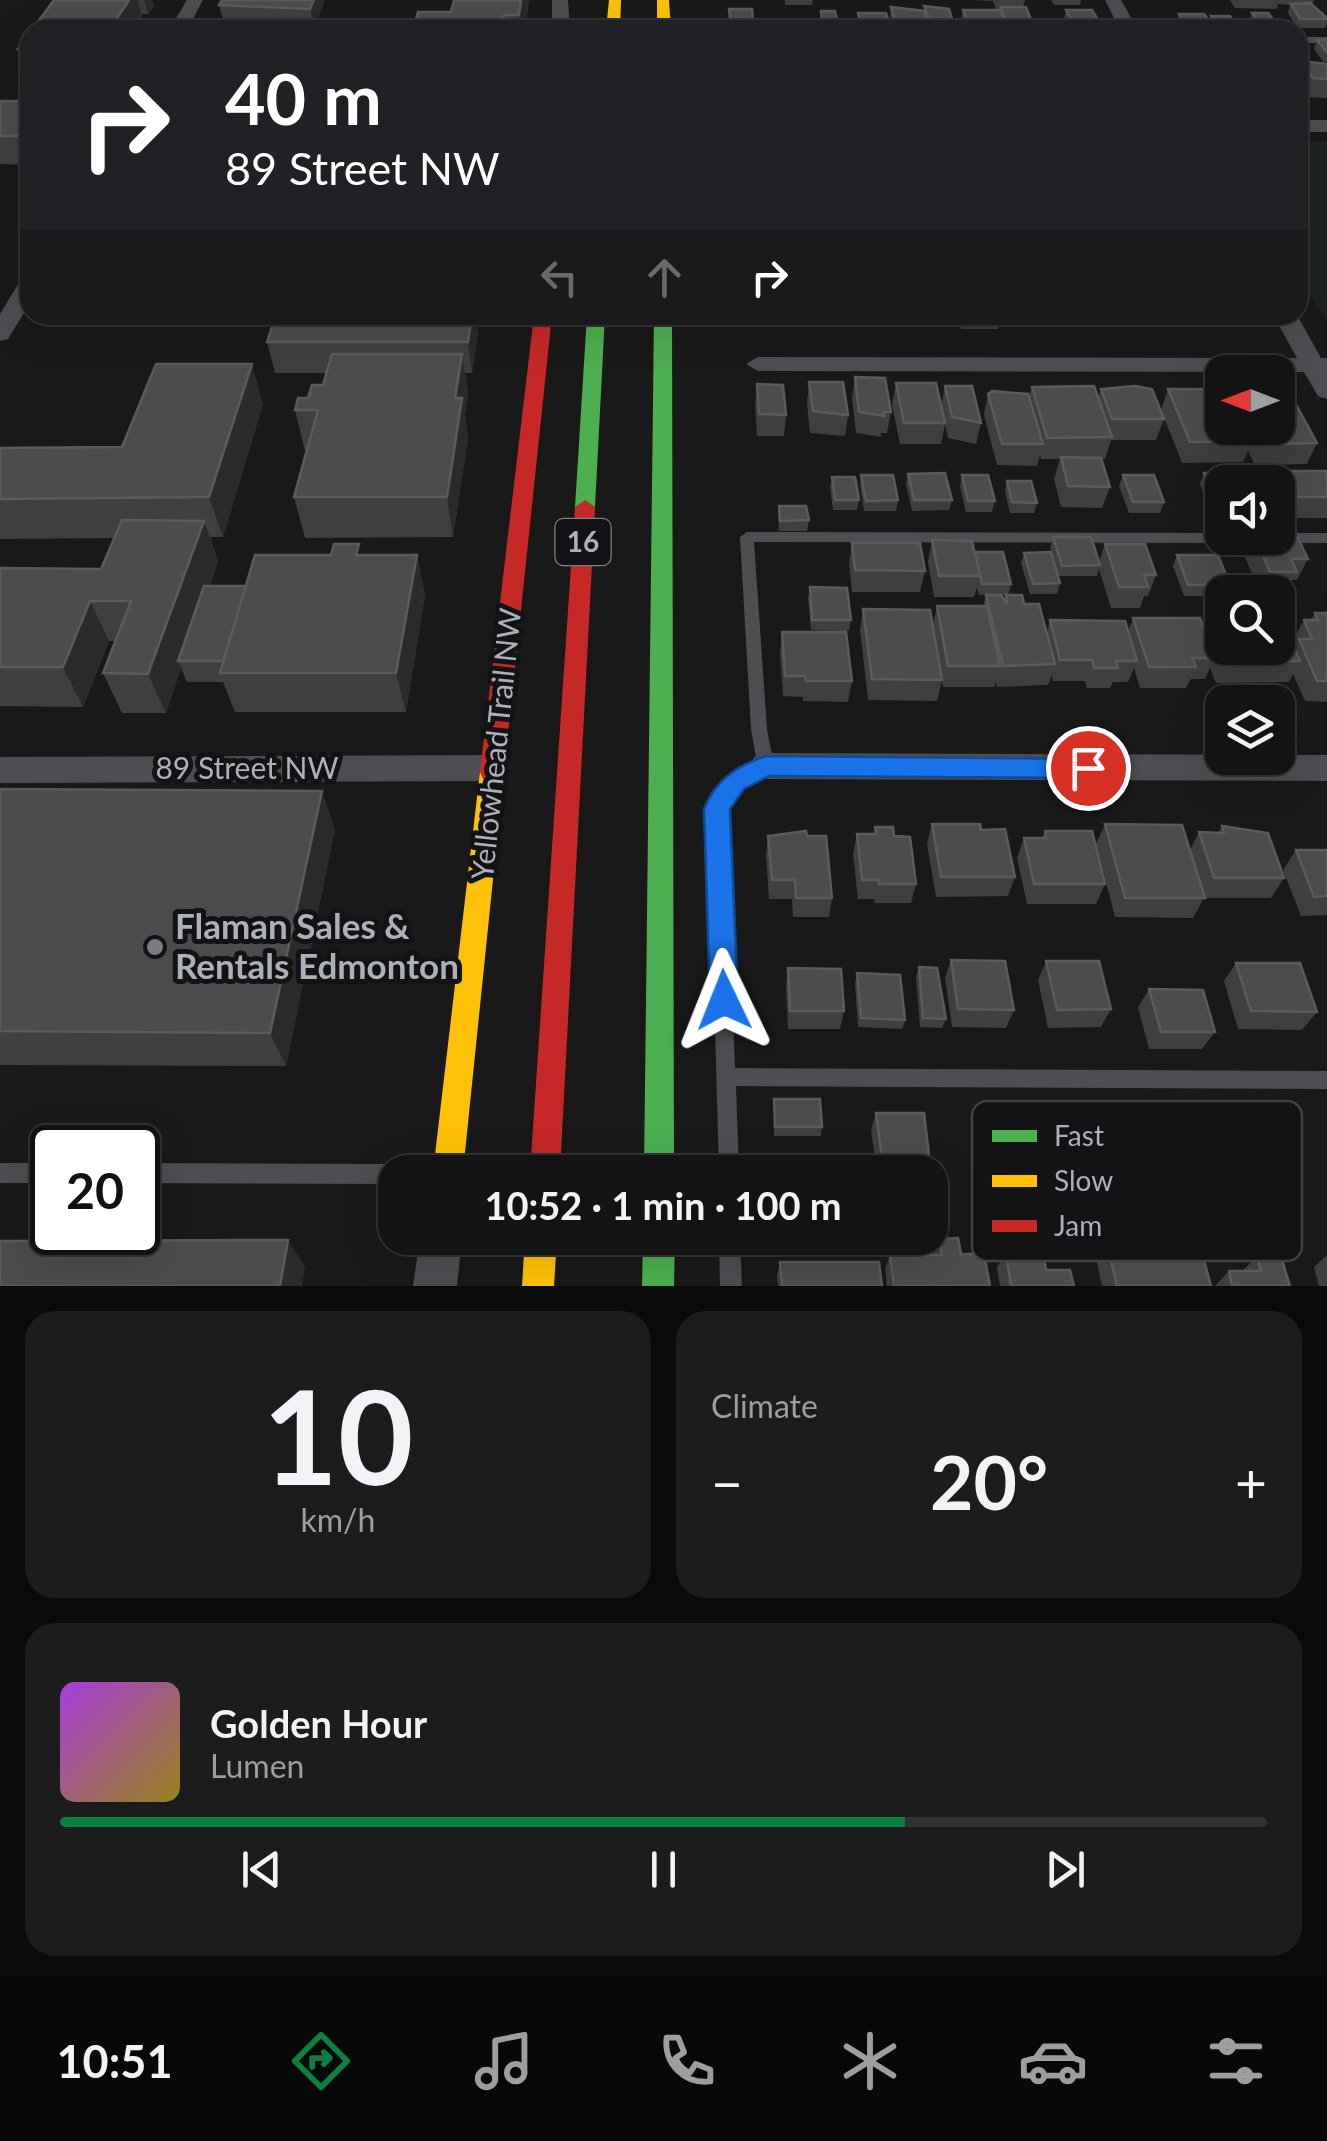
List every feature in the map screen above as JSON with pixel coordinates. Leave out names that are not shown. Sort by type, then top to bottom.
[{"type":"main road","name":"Yellowhead Trail NW","points":[[450,1155],[542,325]]},
{"type":"main road","name":"16","points":[[546,1155],[595,325]]},
{"type":"main road","points":[[659,1155],[663,325]]},
{"type":"main road","points":[[538,1286],[540,1255]]},
{"type":"main road","points":[[658,1286],[659,1255]]},
{"type":"street","points":[[0,334],[20,299]]},
{"type":"street","points":[[1293,325],[1320,365],[1327,390]]},
{"type":"street","points":[[758,364],[1320,365]]},
{"type":"street","points":[[766,766],[1327,768]]},
{"type":"street","name":"89 Street NW","points":[[0,770],[494,768]]},
{"type":"street","points":[[436,1286],[439,1255]]},
{"type":"lane","points":[[728,1155],[717,809],[730,786],[766,766],[759,729],[747,537],[1327,538]]},
{"type":"lane","points":[[726,1077],[1327,1080]]},
{"type":"lane","points":[[0,1173],[30,1173]]},
{"type":"lane","points":[[160,1173],[378,1174]]},
{"type":"lane","points":[[730,1255],[731,1286]]},
{"type":"shaded area","points":[[1308,141],[1327,141],[1327,323],[1308,290]]},
{"type":"building","points":[[54,0],[129,0],[116,20],[39,20]]},
{"type":"building","points":[[222,0],[314,0],[310,9],[219,5]]},
{"type":"building","points":[[454,0],[521,0],[519,15],[504,15],[503,20],[416,20],[418,12],[451,12]]},
{"type":"building","points":[[1310,3],[1327,19],[1300,19],[1291,4]]},
{"type":"building","points":[[924,6],[949,9],[952,19],[929,19]]},
{"type":"building","points":[[891,7],[924,11],[927,20],[895,20]]},
{"type":"building","points":[[1001,7],[1026,7],[1031,20],[1005,20]]},
{"type":"building","points":[[729,9],[752,9],[753,19],[730,19]]},
{"type":"building","points":[[963,10],[1000,10],[1004,20],[967,20]]},
{"type":"building","points":[[1066,10],[1092,10],[1098,20],[1071,20]]},
{"type":"building","points":[[821,11],[835,11],[837,20],[822,20]]},
{"type":"building","points":[[858,13],[886,13],[888,20],[860,20]]},
{"type":"building","points":[[1252,13],[1268,13],[1273,20],[1257,20]]},
{"type":"building","points":[[1179,14],[1204,14],[1208,20],[1183,20]]},
{"type":"building","points":[[1211,16],[1230,16],[1232,20],[1214,20]]},
{"type":"building","points":[[1308,62],[1327,64],[1327,79],[1313,78]]},
{"type":"building","points":[[0,101],[20,101],[20,136],[0,136]]},
{"type":"building","points":[[273,325],[471,325],[468,342],[267,342]]},
{"type":"building","points":[[332,354],[462,354],[455,398],[462,398],[447,497],[294,497],[318,410],[295,410],[298,398],[308,398],[312,385],[323,385]]},
{"type":"building","points":[[156,364],[252,364],[209,497],[0,499],[0,448],[122,447]]},
{"type":"building","points":[[855,377],[885,378],[891,412],[883,412],[884,416],[859,412]]},
{"type":"building","points":[[809,382],[843,382],[848,415],[813,411]]},
{"type":"building","points":[[896,383],[936,383],[945,423],[904,423]]},
{"type":"building","points":[[757,384],[783,385],[786,415],[759,414]]},
{"type":"building","points":[[945,386],[972,386],[981,423],[952,417]]},
{"type":"building","points":[[1094,386],[1112,437],[1047,438],[1032,387]]},
{"type":"building","points":[[1101,389],[1152,389],[1164,419],[1112,419]]},
{"type":"building","points":[[1168,389],[1205,389],[1205,442],[1190,442]]},
{"type":"building","points":[[988,394],[1028,394],[1043,444],[1002,444]]},
{"type":"building","points":[[1295,403],[1317,443],[1295,443]]},
{"type":"building","points":[[1061,457],[1101,458],[1110,487],[1068,486]]},
{"type":"building","points":[[1295,471],[1327,471],[1327,497],[1295,497]]},
{"type":"building","points":[[945,473],[952,500],[914,500],[908,474]]},
{"type":"building","points":[[861,475],[893,475],[898,500],[866,501]]},
{"type":"building","points":[[962,475],[988,475],[995,501],[968,501]]},
{"type":"building","points":[[1123,475],[1154,475],[1164,502],[1133,502]]},
{"type":"building","points":[[832,477],[855,477],[859,500],[835,500]]},
{"type":"building","points":[[1007,481],[1031,481],[1037,503],[1012,502]]},
{"type":"building","points":[[779,506],[806,506],[809,520],[780,521]]},
{"type":"building","points":[[122,520],[204,521],[148,674],[103,673],[131,601],[90,601],[63,667],[0,667],[0,568],[101,569]]},
{"type":"building","points":[[1296,534],[1308,559],[1291,559],[1297,572],[1270,572],[1262,555],[1295,555]]},
{"type":"building","points":[[1053,537],[1091,537],[1100,565],[1062,566]]},
{"type":"building","points":[[932,540],[972,541],[980,576],[939,576]]},
{"type":"building","points":[[852,543],[920,543],[925,571],[855,570]]},
{"type":"building","points":[[334,544],[359,544],[356,555],[417,555],[396,673],[220,673],[255,555],[331,555]]},
{"type":"building","points":[[1105,544],[1145,544],[1156,575],[1144,575],[1148,587],[1119,587]]},
{"type":"building","points":[[975,552],[1003,552],[1011,584],[982,584]]},
{"type":"building","points":[[1051,552],[1060,583],[1033,584],[1024,553]]},
{"type":"building","points":[[1177,555],[1218,555],[1226,575],[1205,575],[1205,585],[1188,585]]},
{"type":"building","points":[[204,586],[246,586],[223,661],[178,661]]},
{"type":"building","points":[[810,587],[847,588],[851,620],[812,620]]},
{"type":"building","points":[[986,595],[1001,595],[1007,604],[1006,595],[1022,595],[1024,604],[1039,604],[1055,664],[1003,666]]},
{"type":"building","points":[[937,606],[987,606],[1000,666],[948,666]]},
{"type":"building","points":[[863,609],[930,610],[942,680],[872,679]]},
{"type":"building","points":[[1315,613],[1327,613],[1327,681],[1317,681],[1299,639],[1312,639],[1304,620],[1318,620]]},
{"type":"building","points":[[1133,618],[1200,618],[1205,632],[1205,658],[1192,658],[1196,667],[1149,667]]},
{"type":"building","points":[[1050,620],[1125,621],[1137,661],[1116,661],[1118,668],[1094,668],[1092,660],[1060,660]]},
{"type":"building","points":[[782,632],[846,632],[852,681],[806,681],[805,676],[785,676]]},
{"type":"building","name":"Flaman Sales & Rentals Edmonton","points":[[0,789],[322,791],[270,1033],[0,1031]]},
{"type":"building","points":[[932,824],[980,824],[981,830],[1005,829],[1015,877],[941,877]]},
{"type":"building","points":[[1105,824],[1182,825],[1205,898],[1125,898]]},
{"type":"building","points":[[1222,826],[1268,833],[1284,878],[1214,878],[1199,832],[1224,833]]},
{"type":"building","points":[[875,827],[893,827],[894,836],[910,837],[916,884],[862,880],[857,834],[876,834]]},
{"type":"building","points":[[806,831],[807,836],[826,836],[832,898],[796,898],[795,880],[772,880],[768,836]]},
{"type":"building","points":[[1045,831],[1092,831],[1105,884],[1034,884],[1024,838],[1046,838]]},
{"type":"building","points":[[1296,850],[1327,850],[1327,896],[1314,897]]},
{"type":"building","points":[[951,960],[1005,961],[1014,1010],[958,1009]]},
{"type":"building","points":[[1046,961],[1099,961],[1111,1009],[1057,1010]]},
{"type":"building","points":[[1236,963],[1300,963],[1317,1012],[1251,1011]]},
{"type":"building","points":[[919,967],[937,968],[946,1019],[923,1018]]},
{"type":"building","points":[[788,968],[841,969],[844,1011],[790,1011]]},
{"type":"building","points":[[857,973],[900,975],[905,1020],[861,1018]]},
{"type":"building","points":[[1149,989],[1203,990],[1215,1032],[1161,1032]]},
{"type":"building","points":[[774,1099],[820,1099],[822,1127],[775,1127]]},
{"type":"building","points":[[876,1113],[924,1113],[929,1155],[882,1155]]},
{"type":"building","points":[[958,1238],[961,1254],[972,1254],[972,1261],[985,1261],[990,1286],[894,1286],[890,1255],[948,1255],[948,1239]]},
{"type":"building","points":[[160,1240],[288,1240],[280,1286],[0,1286],[0,1241],[30,1241],[30,1255],[160,1255]]},
{"type":"building","points":[[1007,1261],[1044,1261],[1046,1270],[1070,1270],[1074,1286],[1011,1286]]},
{"type":"building","points":[[1111,1261],[1204,1261],[1211,1286],[1117,1286]]},
{"type":"building","points":[[1258,1261],[1282,1261],[1290,1286],[1232,1286],[1229,1271],[1261,1271]]},
{"type":"building","points":[[780,1262],[879,1262],[882,1286],[782,1286]]},
{"type":"traffic: fast","points":[[585,507],[595,325]]},
{"type":"traffic: fast","points":[[659,1155],[663,325]]},
{"type":"traffic: fast","points":[[658,1286],[659,1255]]},
{"type":"traffic: slow","points":[[614,20],[615,0]]},
{"type":"traffic: slow","points":[[663,0],[664,20]]},
{"type":"traffic: slow","points":[[450,1155],[492,772]]},
{"type":"traffic: slow","points":[[538,1286],[540,1255]]},
{"type":"traffic: jam","points":[[492,772],[542,325]]},
{"type":"traffic: jam","points":[[546,1155],[585,507]]},
{"type":"place","name":"Flaman Sales & Rentals Edmonton","points":[[155,947]]},
{"type":"route","points":[[724,1000],[717,809],[722,795],[735,782],[766,766],[1088,768]]}]
